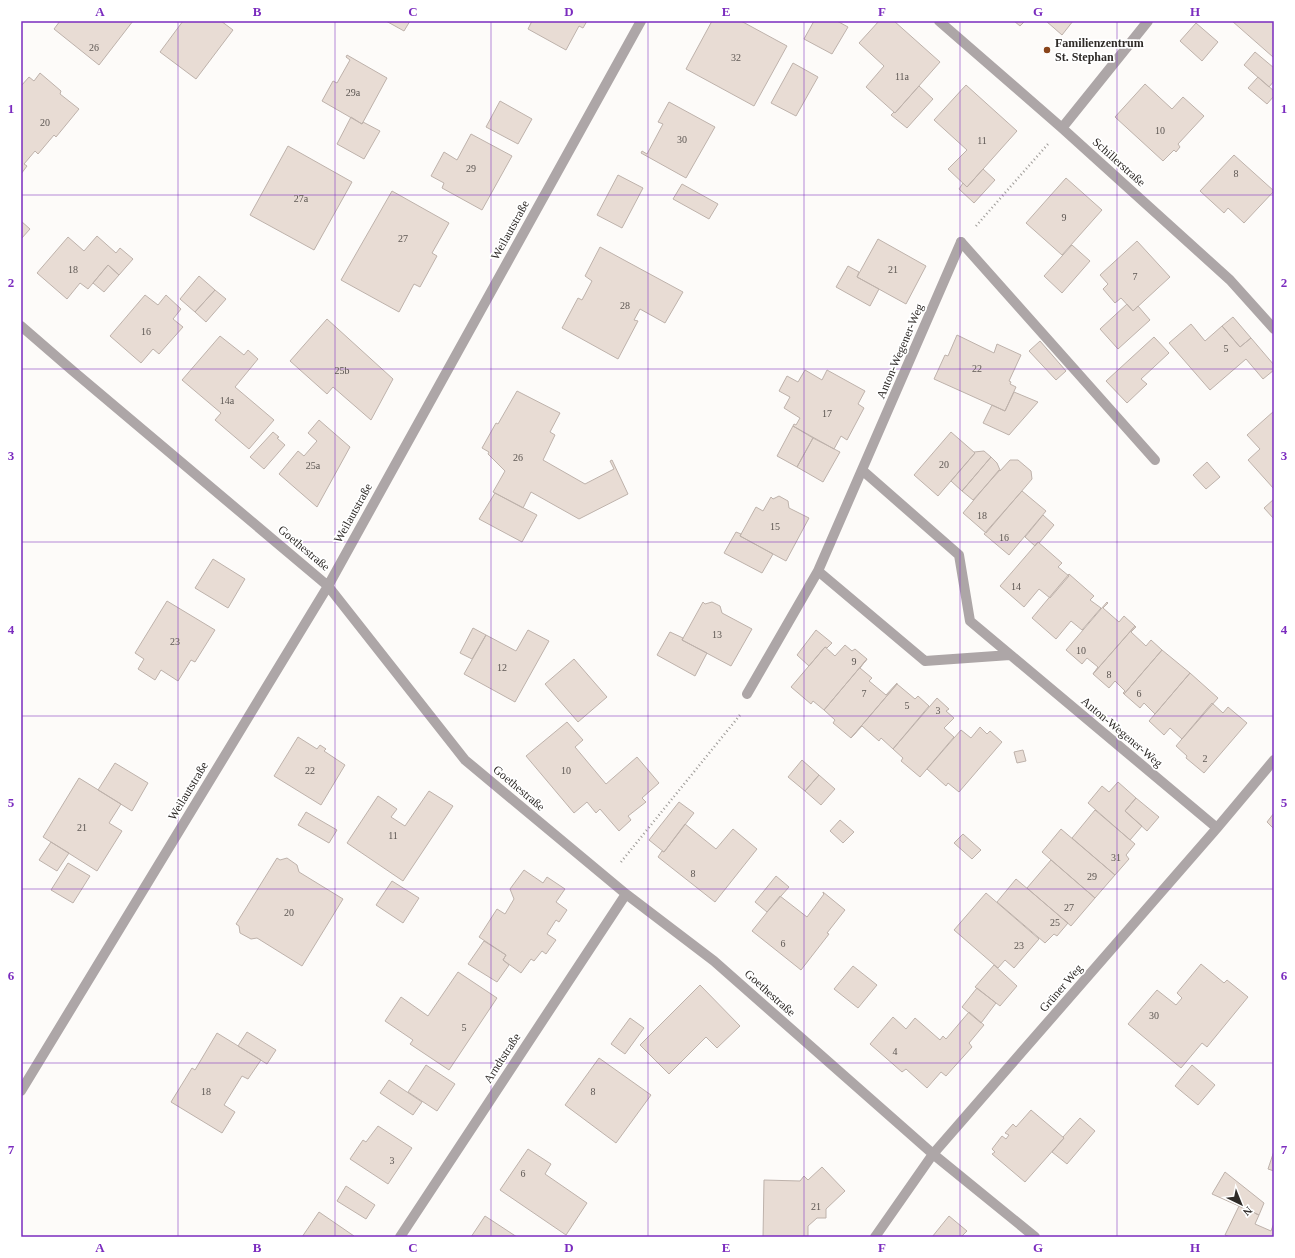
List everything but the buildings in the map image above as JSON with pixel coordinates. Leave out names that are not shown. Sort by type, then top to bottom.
[{"type":"street","name":"Weilautstraße","points":[[21,1091],[328,586],[641,21]]},
{"type":"street","name":"Schillerstraße","points":[[939,21],[1062,128],[1230,280],[1274,329]]},
{"type":"street","points":[[1062,128],[1148,21]]},
{"type":"street","points":[[961,242],[1155,460]]},
{"type":"street","name":"Anton-Wegener-Weg","points":[[747,694],[818,571],[961,242]]},
{"type":"street","name":"Goethestraße","points":[[21,326],[328,586],[465,760],[626,894],[714,960],[933,1154],[1035,1237]]},
{"type":"street","name":"Anton-Wegener-Weg","points":[[862,470],[959,554],[970,621],[1217,828]]},
{"type":"street","points":[[818,571],[925,661],[1010,655]]},
{"type":"street","name":"Grüner Weg","points":[[875,1237],[933,1154],[1217,828],[1274,760]]},
{"type":"street","name":"Arndtstraße","points":[[400,1237],[626,894]]},
{"type":"path","points":[[961,242],[1062,128]]},
{"type":"path","points":[[626,894],[621,862],[740,715],[747,694]]},
{"type":"place","name":"Familienzentrum St. Stephan","points":[[1047,50]]}]
